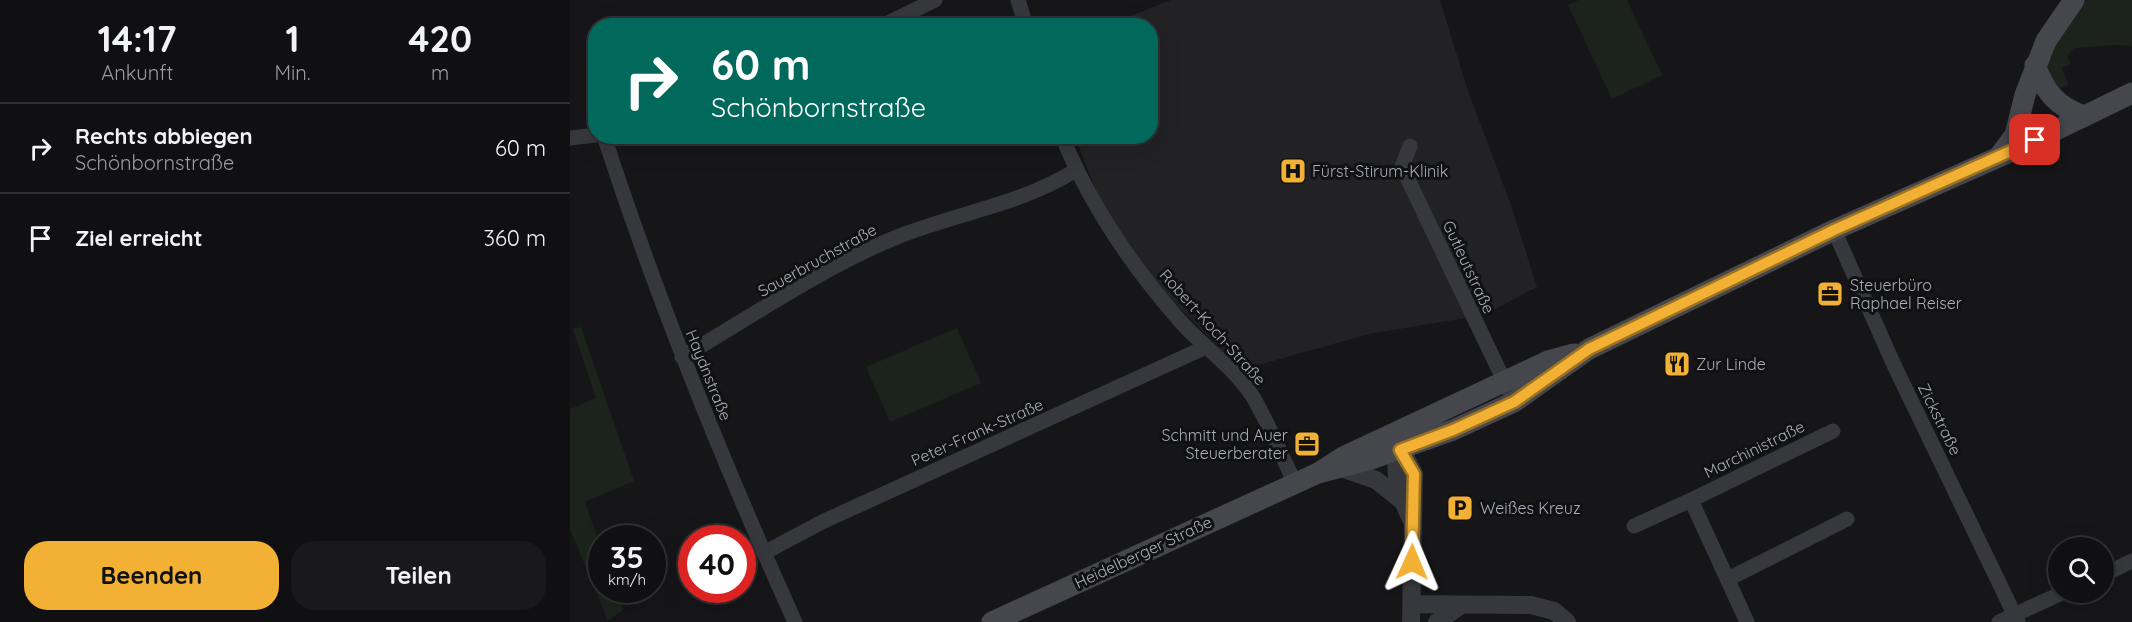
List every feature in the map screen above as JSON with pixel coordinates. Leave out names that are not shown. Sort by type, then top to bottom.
[{"type":"main road","points":[[2000,155],[2015,135],[2035,65],[2046,41],[2074,0]]},
{"type":"main road","points":[[2035,65],[2042,82],[2054,100],[2068,111],[2084,116]]},
{"type":"main road","points":[[1318,473],[1342,457],[1453,430],[1510,392],[1589,349],[1834,230],[2084,116],[2126,100]]},
{"type":"main road","points":[[1318,473],[1341,468],[1397,442]]},
{"type":"main road","name":"Heidelberger Straße","points":[[992,622],[1318,473]]},
{"type":"street","points":[[898,18],[935,0]]},
{"type":"street","points":[[1018,0],[1024,18]]},
{"type":"street","points":[[572,135],[588,135]]},
{"type":"street","name":"Haydnstraße","points":[[607,144],[639,242],[682,357],[795,622]]},
{"type":"street","name":"Robert-Koch-Straße","points":[[1065,144],[1076,170],[1104,222],[1120,245],[1181,322],[1232,370],[1253,396],[1295,483]]},
{"type":"street","name":"Gutleutstraße","points":[[1410,146],[1402,167],[1510,392]]},
{"type":"street","name":"Sauerbruchstraße","points":[[682,357],[857,255],[899,236],[1024,196],[1076,170]]},
{"type":"street","name":"Zickstraße","points":[[1834,230],[1894,365],[2017,619]]},
{"type":"street","name":"Peter-Frank-Straße","points":[[764,553],[822,522],[1206,347]]},
{"type":"street","name":"Marchinistraße","points":[[1634,526],[1833,431]]},
{"type":"street","points":[[1397,442],[1395,474],[1401,500],[1413,523]]},
{"type":"street","points":[[1397,442],[1414,474],[1411,613],[1461,605],[1542,607],[1554,611],[1567,622]]},
{"type":"street","points":[[1341,468],[1376,480],[1401,500]]},
{"type":"street","points":[[1691,500],[1748,622]]},
{"type":"street","points":[[1728,579],[1847,519]]},
{"type":"street","points":[[2114,570],[2132,561]]},
{"type":"street","points":[[1999,622],[2017,619],[2048,601]]},
{"type":"street","points":[[1437,622],[1461,605]]},
{"type":"shaded area","name":"Fürst-Stirum-Klinik","points":[[1171,0],[1440,0],[1468,91],[1511,205],[1537,287],[1484,315],[1369,334],[1241,370],[1156,284],[1103,208],[1078,144],[1158,144],[1158,18],[1126,18]]},
{"type":"shaded area","points":[[1579,0],[1627,0],[1662,75],[1612,99],[1568,5]]},
{"type":"shaded area","points":[[2086,0],[2132,0],[2132,46],[2074,48],[2067,56],[2071,64],[2062,68],[2069,85],[2047,92],[2044,65],[2052,57],[2046,41],[2061,35]]},
{"type":"shaded area","points":[[581,327],[634,481],[585,502],[593,525],[588,525],[588,573],[570,529],[570,409],[596,398],[573,329]]},
{"type":"shaded area","points":[[957,328],[981,383],[890,422],[866,367]]},
{"type":"shaded area","points":[[601,603],[621,603],[623,610],[608,621]]},
{"type":"place","name":"Fürst-Stirum-Klinik","points":[[1293,171]]},
{"type":"place","name":"Steuerbüro Raphael Reiser","points":[[1830,294]]},
{"type":"place","name":"Zur Linde","points":[[1677,364]]},
{"type":"place","name":"Schmitt und Auer Steuerberater","points":[[1307,444]]},
{"type":"place","name":"Weißes Kreuz","points":[[1460,508]]},
{"type":"route","points":[[1412,562],[1414,474],[1407,457],[1400,450],[1453,430],[1514,402],[1589,349],[1834,230],[2035,140]]}]
